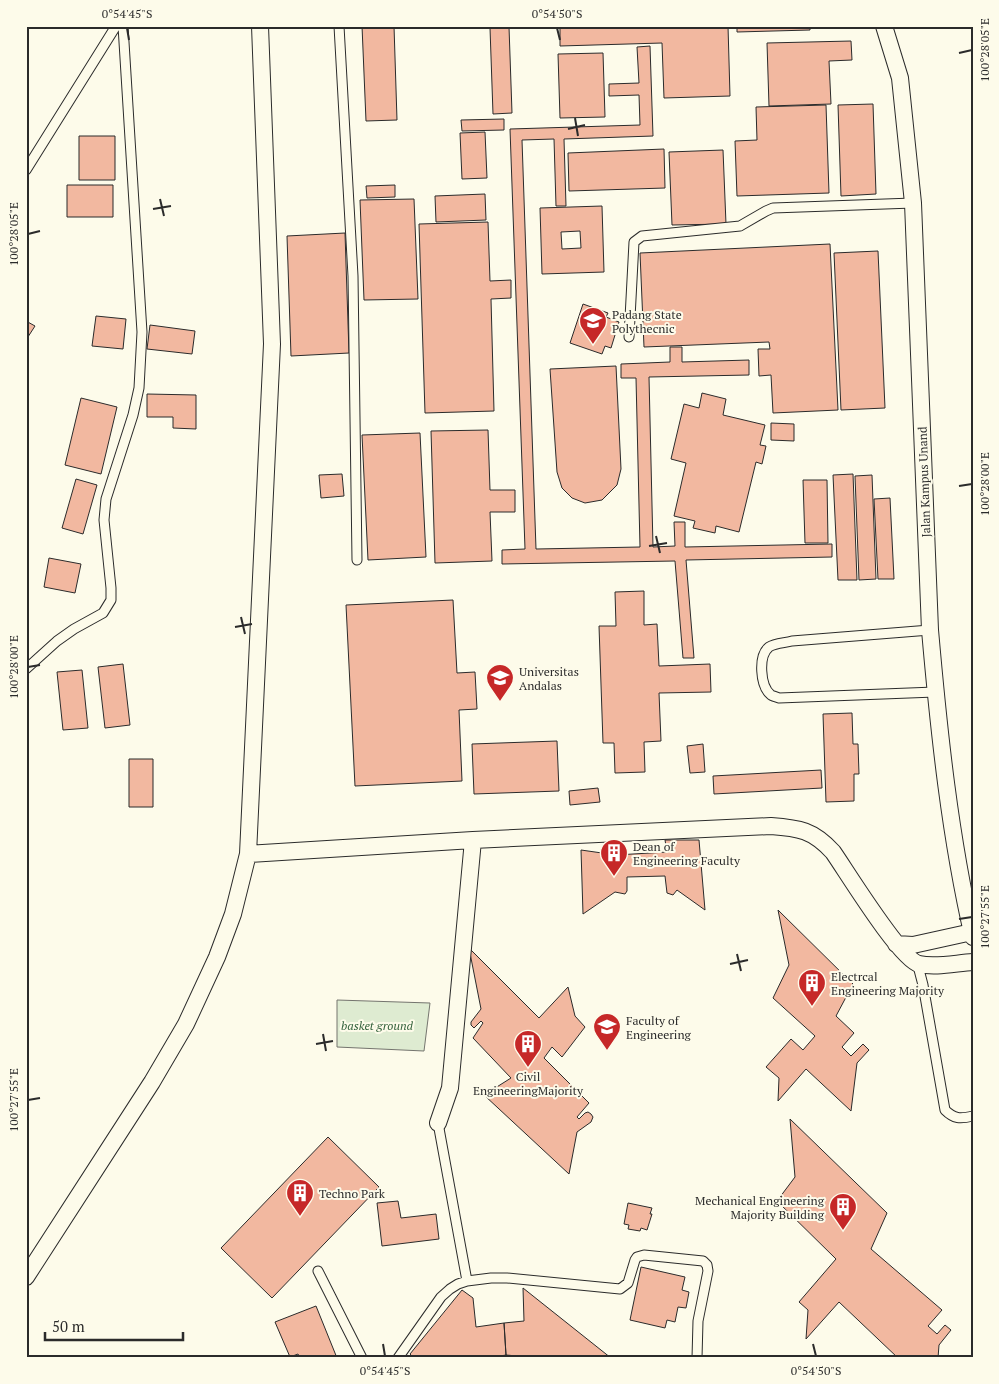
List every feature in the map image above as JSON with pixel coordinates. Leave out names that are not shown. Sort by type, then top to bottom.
[{"type":"street","points":[[26,1278],[152,1082],[186,1024],[217,957],[233,914],[248,854],[272,344],[260,26]]},
{"type":"street","name":"Jalan Kampus Unand","points":[[884,26],[900,78],[913,203],[930,630],[935,692],[954,834],[972,935]]},
{"type":"street","points":[[248,854],[473,840],[771,826],[796,828],[811,833],[833,852],[896,944],[911,960],[917,964],[935,965],[973,962]]},
{"type":"street","points":[[438,1123],[450,1088],[473,840]]},
{"type":"street","points":[[896,944],[913,945],[972,935]]},
{"type":"lane","points":[[26,170],[116,26]]},
{"type":"lane","points":[[26,670],[57,641],[103,613],[111,600],[104,520],[106,499],[139,388],[142,332],[122,26]]},
{"type":"lane","points":[[339,26],[353,276],[357,560]]},
{"type":"lane","points":[[629,337],[634,242],[642,236],[740,226],[773,208],[913,203]]},
{"type":"lane","points":[[930,630],[792,641],[770,646],[762,661],[762,672],[770,694],[778,698],[935,692]]},
{"type":"lane","points":[[913,945],[926,1003],[945,1110],[952,1118],[973,1116]]},
{"type":"lane","points":[[438,1123],[467,1281]]},
{"type":"lane","points":[[398,1358],[441,1297],[450,1289],[467,1281],[507,1278],[615,1290],[624,1287],[628,1283],[634,1260],[640,1256],[703,1261],[706,1265],[708,1272],[698,1321],[697,1358]]},
{"type":"lane","points":[[318,1271],[362,1358]]},
{"type":"green space","name":"basket ground","points":[[337,1000],[430,1003],[424,1051],[337,1047]]},
{"type":"building","points":[[362,26],[394,26],[397,120],[366,121]]},
{"type":"building","points":[[560,26],[728,26],[730,96],[664,98],[662,43],[560,46]]},
{"type":"building","points":[[737,26],[810,26],[810,30],[737,32]]},
{"type":"building","points":[[509,27],[512,113],[493,114],[490,28]]},
{"type":"building","points":[[851,41],[852,60],[829,61],[831,104],[769,106],[767,43]]},
{"type":"building","points":[[650,46],[653,136],[564,139],[566,206],[556,206],[554,139],[522,140],[536,549],[640,547],[636,378],[621,378],[621,364],[670,362],[670,347],[682,347],[682,362],[749,360],[749,375],[649,377],[653,547],[675,546],[674,522],[685,522],[685,547],[832,544],[832,557],[686,560],[694,658],[683,658],[675,561],[502,564],[502,550],[525,549],[510,129],[640,125],[639,95],[609,96],[609,84],[639,83],[637,47]]},
{"type":"building","points":[[603,53],[605,117],[560,118],[558,54]]},
{"type":"building","points":[[873,104],[876,194],[841,196],[838,105]]},
{"type":"building","points":[[826,105],[829,193],[737,196],[735,141],[757,140],[756,107]]},
{"type":"building","points":[[504,119],[504,130],[462,131],[461,120]]},
{"type":"building","points":[[485,132],[487,178],[462,179],[460,133]]},
{"type":"building","points":[[79,136],[115,136],[115,180],[79,180]]},
{"type":"building","points":[[664,149],[665,188],[569,191],[568,153]]},
{"type":"building","points":[[723,150],[726,224],[672,225],[669,152]]},
{"type":"building","points":[[67,185],[113,185],[113,217],[67,217]]},
{"type":"building","points":[[395,185],[395,197],[367,198],[366,186]]},
{"type":"building","points":[[485,194],[486,220],[436,222],[435,196]]},
{"type":"building","points":[[414,199],[418,299],[364,300],[360,200]]},
{"type":"building","points":[[602,206],[604,272],[542,274],[540,208]],"holes":[[[580,231],[581,248],[562,249],[561,232]]]},
{"type":"building","points":[[488,222],[490,281],[511,280],[511,298],[491,299],[494,411],[425,413],[419,224]]},
{"type":"building","points":[[345,233],[349,353],[291,356],[287,236]]},
{"type":"building","points":[[830,244],[838,410],[773,413],[771,375],[759,376],[758,349],[770,349],[769,342],[644,347],[640,253]]},
{"type":"building","points":[[878,251],[885,408],[841,410],[834,253]]},
{"type":"building","points":[[583,304],[608,313],[606,317],[619,322],[611,348],[605,346],[602,354],[570,343]]},
{"type":"building","points":[[96,316],[126,319],[123,349],[92,346]]},
{"type":"building","points":[[26,321],[35,326],[26,340]]},
{"type":"building","points":[[150,325],[195,331],[192,354],[147,349]]},
{"type":"building","points":[[616,366],[621,469],[617,485],[602,500],[585,503],[572,498],[562,488],[557,472],[550,369]]},
{"type":"building","points":[[702,393],[726,399],[723,415],[765,425],[760,445],[766,446],[762,464],[756,462],[739,532],[716,526],[715,533],[693,528],[695,521],[674,516],[686,463],[671,459],[684,404],[699,408]]},
{"type":"building","points":[[147,394],[196,395],[196,429],[173,428],[173,417],[147,417]]},
{"type":"building","points":[[81,398],[117,407],[101,474],[65,465]]},
{"type":"building","points":[[771,423],[794,424],[794,441],[771,440]]},
{"type":"building","points":[[488,430],[490,490],[515,490],[515,512],[490,512],[492,561],[435,563],[431,431]]},
{"type":"building","points":[[420,433],[426,557],[368,560],[362,435]]},
{"type":"building","points":[[342,474],[344,496],[321,498],[319,475]]},
{"type":"building","points":[[853,474],[857,580],[838,580],[833,475]]},
{"type":"building","points":[[872,475],[876,579],[859,580],[855,476]]},
{"type":"building","points":[[76,479],[97,485],[83,534],[62,528]]},
{"type":"building","points":[[803,480],[827,480],[828,543],[805,543]]},
{"type":"building","points":[[890,498],[894,579],[878,579],[874,499]]},
{"type":"building","points":[[49,558],[81,564],[75,593],[44,587]]},
{"type":"building","points":[[644,591],[644,625],[657,624],[659,666],[710,664],[711,692],[659,693],[661,741],[644,742],[645,772],[615,773],[614,743],[603,743],[599,626],[616,626],[615,592]]},
{"type":"building","points":[[453,600],[457,673],[475,672],[477,709],[459,710],[462,781],[355,786],[346,605]]},
{"type":"building","points":[[123,664],[130,725],[105,728],[98,667]]},
{"type":"building","points":[[82,670],[88,728],[63,730],[57,672]]},
{"type":"building","points":[[852,713],[853,744],[858,744],[859,774],[854,774],[854,801],[826,802],[823,714]]},
{"type":"building","points":[[557,741],[559,791],[474,794],[472,744]]},
{"type":"building","points":[[703,744],[705,772],[690,773],[687,746]]},
{"type":"building","points":[[129,759],[153,759],[153,807],[129,807]]},
{"type":"building","points":[[821,770],[822,788],[714,794],[713,776]]},
{"type":"building","points":[[598,788],[600,802],[570,805],[569,791]]},
{"type":"building","name":"Dean of Engineering Faculty","points":[[665,840],[699,840],[705,910],[677,890],[673,895],[667,893],[665,876],[627,877],[627,891],[625,894],[615,892],[583,914],[581,850],[616,855],[667,852]]},
{"type":"building","name":"Electrcal Engineering Majority","points":[[778,910],[853,984],[836,1016],[854,1033],[842,1047],[851,1056],[863,1044],[869,1050],[857,1063],[851,1111],[806,1069],[778,1101],[779,1078],[766,1067],[791,1039],[803,1050],[815,1036],[773,998],[789,965]]},
{"type":"building","name":"Civil EngineeringMajority","points":[[469,948],[539,1018],[568,987],[575,1016],[585,1027],[562,1057],[552,1047],[544,1058],[589,1103],[577,1117],[579,1119],[588,1112],[593,1117],[591,1122],[577,1132],[569,1174],[484,1095],[511,1078],[473,1038],[483,1023],[481,1021],[474,1028],[471,1025],[471,1022],[481,1009]]},
{"type":"building","name":"Mechanical Engineering Majority Building","points":[[790,1119],[887,1213],[871,1249],[942,1310],[928,1326],[937,1334],[945,1325],[951,1330],[939,1345],[938,1358],[898,1358],[839,1302],[806,1339],[808,1310],[799,1302],[836,1259],[777,1201],[795,1177]]},
{"type":"building","name":"Techno Park","points":[[328,1137],[379,1187],[272,1298],[221,1248]]},
{"type":"building","points":[[398,1201],[401,1218],[436,1214],[439,1239],[382,1246],[377,1203]]},
{"type":"building","points":[[628,1203],[652,1208],[647,1230],[641,1228],[640,1231],[628,1229],[629,1225],[624,1224]]},
{"type":"building","points":[[641,1267],[685,1277],[682,1290],[689,1292],[686,1308],[678,1307],[675,1322],[667,1320],[665,1328],[630,1320]]},
{"type":"building","points":[[523,1288],[611,1358],[520,1358],[506,1355],[504,1323],[524,1321]]},
{"type":"building","points":[[462,1290],[473,1298],[476,1327],[504,1323],[506,1355],[489,1358],[414,1358],[410,1354]]},
{"type":"building","points":[[316,1306],[337,1358],[300,1358],[298,1354],[290,1357],[275,1322]]},
{"type":"place","name":"Padang State Polythecnic","points":[[593,345]]},
{"type":"place","name":"Universitas Andalas","points":[[500,702]]},
{"type":"place","name":"Dean of Engineering Faculty","points":[[614,877]]},
{"type":"place","name":"Electrcal Engineering Majority","points":[[812,1007]]},
{"type":"place","name":"Faculty of Engineering","points":[[607,1051]]},
{"type":"place","name":"Civil EngineeringMajority","points":[[528,1068]]},
{"type":"place","name":"Techno Park","points":[[300,1217]]},
{"type":"place","name":"Mechanical Engineering Majority Building","points":[[843,1231]]}]
